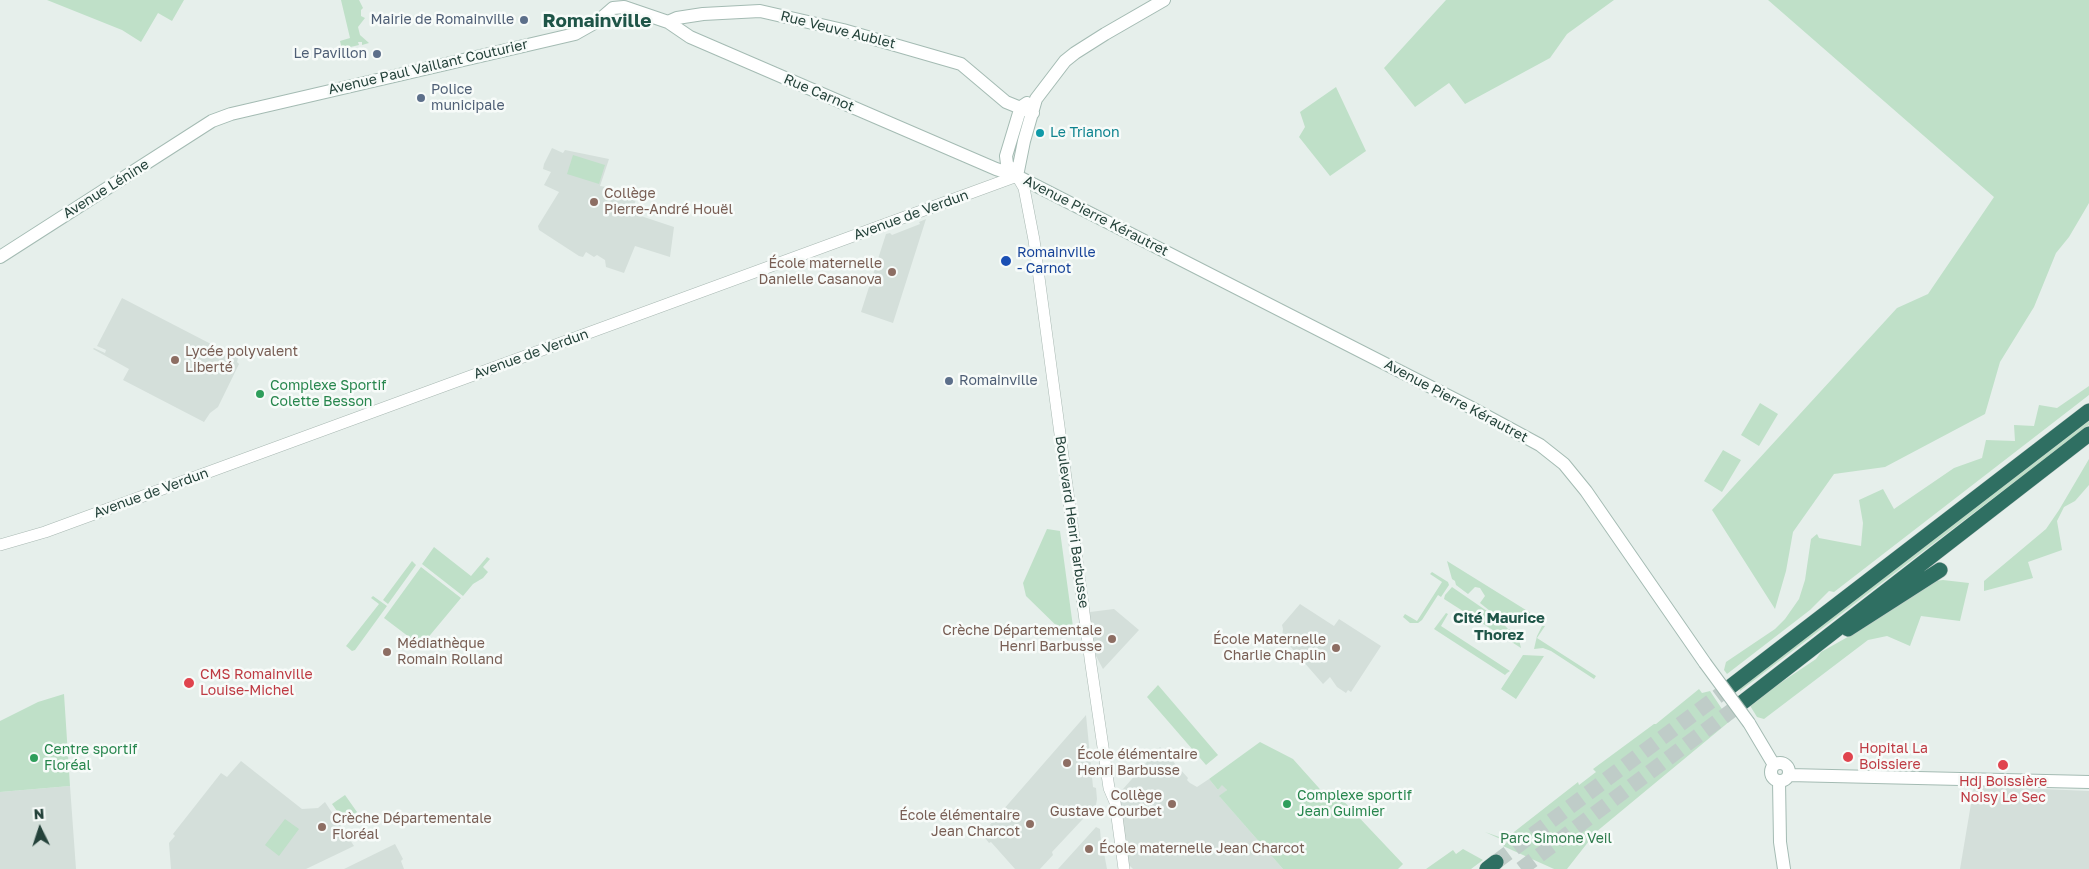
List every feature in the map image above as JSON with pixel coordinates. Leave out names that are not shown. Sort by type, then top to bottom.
[{"type":"highway","points":[[1730,687],[2089,411]]},
{"type":"highway","points":[[1742,702],[2089,434]]},
{"type":"highway","points":[[1830,634],[1852,628],[1940,570]]},
{"type":"main road","points":[[1017,176],[1007,164],[1007,152],[1014,127],[1065,61],[1075,53],[1164,0]]},
{"type":"main road","name":"Rue Carnot","points":[[624,7],[668,22],[690,37],[996,169],[1017,176]]},
{"type":"main road","name":"Avenue Paul Vaillant Couturier","points":[[212,121],[255,107],[575,34],[598,21],[613,8],[624,7]]},
{"type":"main road","name":"Rue Veuve Aublet","points":[[668,22],[677,18],[703,14],[752,11],[771,13],[843,30],[961,64],[997,95],[1012,105],[1027,110]]},
{"type":"main road","points":[[1017,176],[1024,141],[1027,110]]},
{"type":"main road","name":"Avenue Lénine","points":[[0,257],[212,121]]},
{"type":"main road","name":"Avenue Pierre Kérautret","points":[[1017,176],[1468,406],[1540,445],[1564,464],[1586,491],[1705,663],[1749,723],[1774,765],[1771,768],[1772,776],[1784,778]]},
{"type":"main road","points":[[1777,869],[1784,778],[2089,782]]},
{"type":"main road","points":[[1780,842],[1784,869]]},
{"type":"street","name":"Avenue de Verdun","points":[[0,545],[46,532],[1017,176]]},
{"type":"street","name":"Boulevard Henri Barbusse","points":[[1017,176],[1024,188],[1034,240],[1066,490],[1091,665],[1109,788],[1115,802],[1124,869]]},
{"type":"shaded area","name":"Collège Pierre-André Houël","points":[[552,148],[563,153],[565,150],[609,159],[600,186],[638,192],[632,213],[674,227],[670,257],[635,246],[624,273],[606,267],[605,260],[597,255],[594,257],[586,252],[583,257],[579,256],[539,230],[538,226],[559,192],[544,185],[551,172],[543,169],[544,164]]},
{"type":"shaded area","name":"École maternelle Danielle Casanova","points":[[926,219],[893,323],[861,312],[886,234],[890,233],[892,235],[920,224],[919,222]]},
{"type":"shaded area","name":"Lycée polyvalent Liberté","points":[[122,298],[238,358],[237,362],[239,364],[218,407],[210,413],[204,422],[123,380],[129,369],[93,349],[105,353],[106,350],[97,346]]},
{"type":"shaded area","name":"École Maternelle Charlie Chaplin","points":[[1300,604],[1334,626],[1339,619],[1381,646],[1351,692],[1348,690],[1346,693],[1337,687],[1330,677],[1323,684],[1282,637],[1282,625]]},
{"type":"shaded area","name":"Crèche Départementale Henri Barbusse","points":[[1114,609],[1139,630],[1103,669],[1096,656],[1090,612]]},
{"type":"shaded area","points":[[1086,715],[1093,787],[1096,788],[1096,805],[1052,852],[1053,855],[1040,869],[1015,869],[982,834]]},
{"type":"shaded area","name":"Collège Gustave Courbet","points":[[1160,747],[1188,778],[1187,780],[1190,783],[1197,787],[1209,779],[1218,790],[1222,784],[1227,790],[1220,797],[1283,869],[1133,869],[1125,861],[1116,797]]},
{"type":"shaded area","points":[[241,761],[302,809],[318,808],[325,802],[354,846],[306,869],[171,869],[169,843],[175,836],[173,834],[221,773],[227,777]]},
{"type":"shaded area","points":[[70,786],[76,869],[0,869],[0,792]]},
{"type":"shaded area","points":[[1974,786],[2089,791],[2089,869],[1960,869]]},
{"type":"shaded area","name":"École maternelle Jean Charcot","points":[[1096,827],[1100,829],[1102,853],[1104,853],[1107,869],[1058,869]]},
{"type":"shaded area","points":[[395,844],[403,859],[401,861],[404,869],[344,869]]},
{"type":"green space","points":[[47,0],[184,0],[172,21],[158,13],[141,42],[122,30]]},
{"type":"green space","points":[[341,0],[359,0],[363,8],[361,16],[365,18],[358,27],[360,35],[369,43],[362,45],[362,42],[358,42],[359,45],[342,49],[340,41],[350,38]]},
{"type":"green space","points":[[1446,0],[1614,0],[1567,34],[1550,58],[1465,104],[1449,83],[1415,107],[1384,68]]},
{"type":"green space","points":[[1768,0],[2089,0],[2089,203],[2069,237],[2056,253],[2034,307],[2000,362],[1985,414],[1885,467],[1834,474],[1793,532],[1786,571],[1775,609],[1712,510],[1897,308],[1928,294],[1994,197]]},
{"type":"green space","points":[[1336,87],[1366,151],[1330,176],[1299,137],[1305,127],[1300,112]]},
{"type":"green space","points":[[573,155],[605,165],[599,184],[567,174]]},
{"type":"green space","points":[[2089,386],[2089,395],[1834,592],[1829,591],[1810,610],[1727,674],[1724,670],[1726,662],[1775,629],[1785,619],[1799,599],[1805,580],[1811,539],[1817,534],[1819,538],[1861,546],[1863,523],[1859,500],[1883,489],[1894,509],[1954,468],[1982,458],[1986,440],[2015,441],[2014,425],[2034,426],[2039,405],[2057,408]]},
{"type":"green space","points":[[1760,403],[1778,414],[1759,446],[1741,435]]},
{"type":"green space","points":[[2089,421],[2089,425],[1740,691],[1739,688]]},
{"type":"green space","points":[[1723,450],[1741,460],[1722,492],[1704,481]]},
{"type":"green space","points":[[2089,459],[2089,485],[2075,501],[2064,507],[2057,521],[2062,550],[2028,562],[2033,578],[1984,591],[1984,581],[2046,529]]},
{"type":"green space","points":[[1047,529],[1060,531],[1074,634],[1070,637],[1026,596],[1023,583]]},
{"type":"green space","points":[[434,547],[471,576],[487,557],[490,559],[483,567],[488,572],[483,578],[473,584],[463,596],[422,564]]},
{"type":"green space","points":[[412,561],[416,565],[388,604],[383,600]]},
{"type":"green space","points":[[1447,561],[1542,620],[1533,622],[1490,611],[1480,603],[1485,596],[1480,588],[1475,587],[1468,594],[1456,585],[1452,579]]},
{"type":"green space","points":[[421,567],[461,598],[421,646],[384,618]]},
{"type":"green space","points":[[1432,572],[1448,582],[1449,585],[1441,597],[1438,595],[1422,620],[1418,623],[1410,623],[1403,617],[1405,614],[1417,621],[1442,582],[1430,574]]},
{"type":"green space","points":[[1943,580],[1969,583],[1960,621],[1921,616],[1910,646],[1887,636],[1868,640],[1764,719],[1757,717],[1749,704],[1816,659],[1821,652],[1853,634],[1928,582]]},
{"type":"green space","points":[[1452,587],[1500,620],[1508,629],[1517,632],[1521,648],[1444,599]]},
{"type":"green space","points":[[373,596],[387,606],[355,650],[352,651],[346,646],[379,604],[371,598]]},
{"type":"green space","points":[[1446,613],[1448,614],[1441,626],[1510,671],[1505,675],[1434,629]]},
{"type":"green space","points":[[1542,626],[1545,626],[1537,638],[1596,676],[1594,679],[1551,651],[1543,648],[1534,649],[1537,636]]},
{"type":"green space","points":[[1523,655],[1544,656],[1516,699],[1501,689]]},
{"type":"green space","points":[[1158,685],[1218,755],[1206,765],[1147,697]]},
{"type":"green space","name":"Parc Simone Veil","points":[[1699,689],[1702,693],[1710,691],[1730,721],[1596,832],[1567,869],[1554,869],[1503,846],[1507,842],[1485,832],[1505,839],[1578,782],[1579,785],[1596,772],[1593,769],[1656,724]]},
{"type":"green space","name":"Centre sportif Floréal","points":[[64,694],[70,786],[0,792],[0,721],[38,702]]},
{"type":"green space","name":"Complexe sportif Jean Guimier","points":[[1260,742],[1293,759],[1327,797],[1334,791],[1403,864],[1398,869],[1283,869],[1219,796],[1227,790],[1222,785],[1218,790],[1209,779]]},
{"type":"green space","points":[[345,795],[357,812],[344,821],[332,804]]},
{"type":"green space","points":[[285,819],[299,829],[279,856],[265,845]]},
{"type":"green space","points":[[1463,849],[1483,860],[1471,869],[1426,869],[1453,850],[1456,854]]},
{"type":"tunnel","points":[[1496,862],[1730,687]]},
{"type":"tunnel","points":[[1521,869],[1743,702]]},
{"type":"place","name":"Mairie de Romainville","points":[[524,20]]},
{"type":"place","name":"Le Pavillon","points":[[377,54]]},
{"type":"place","name":"Police municipale","points":[[421,98]]},
{"type":"place","name":"Le Trianon","points":[[1040,133]]},
{"type":"place","name":"Collège Pierre-André Houël","points":[[594,202]]},
{"type":"place","name":"Romainville - Carnot","points":[[1006,261]]},
{"type":"place","name":"École maternelle Danielle Casanova","points":[[892,272]]},
{"type":"place","name":"Lycée polyvalent Liberté","points":[[175,360]]},
{"type":"place","name":"Romainville","points":[[949,381]]},
{"type":"place","name":"Complexe Sportif Colette Besson","points":[[260,394]]},
{"type":"place","name":"Crèche Départementale Henri Barbusse","points":[[1112,639]]},
{"type":"place","name":"École Maternelle Charlie Chaplin","points":[[1336,648]]},
{"type":"place","name":"Médiathèque Romain Rolland","points":[[387,652]]},
{"type":"place","name":"CMS Romainville Louise-Michel","points":[[189,683]]},
{"type":"place","name":"Hopital La Boissiere","points":[[1848,757]]},
{"type":"place","name":"Centre sportif Floréal","points":[[34,758]]},
{"type":"place","name":"École élémentaire Henri Barbusse","points":[[1067,763]]},
{"type":"place","name":"Hdj Boissière Noisy Le Sec","points":[[2003,765]]},
{"type":"place","name":"Collège Gustave Courbet","points":[[1172,804]]},
{"type":"place","name":"Complexe sportif Jean Guimier","points":[[1287,804]]},
{"type":"place","name":"École élémentaire Jean Charcot","points":[[1030,824]]},
{"type":"place","name":"Crèche Départementale Floréal","points":[[322,827]]},
{"type":"place","name":"École maternelle Jean Charcot","points":[[1089,849]]},
{"type":"district","name":"Romainville","points":[[597,21]]},
{"type":"district","name":"Cité Maurice Thorez","points":[[1499,626]]}]
